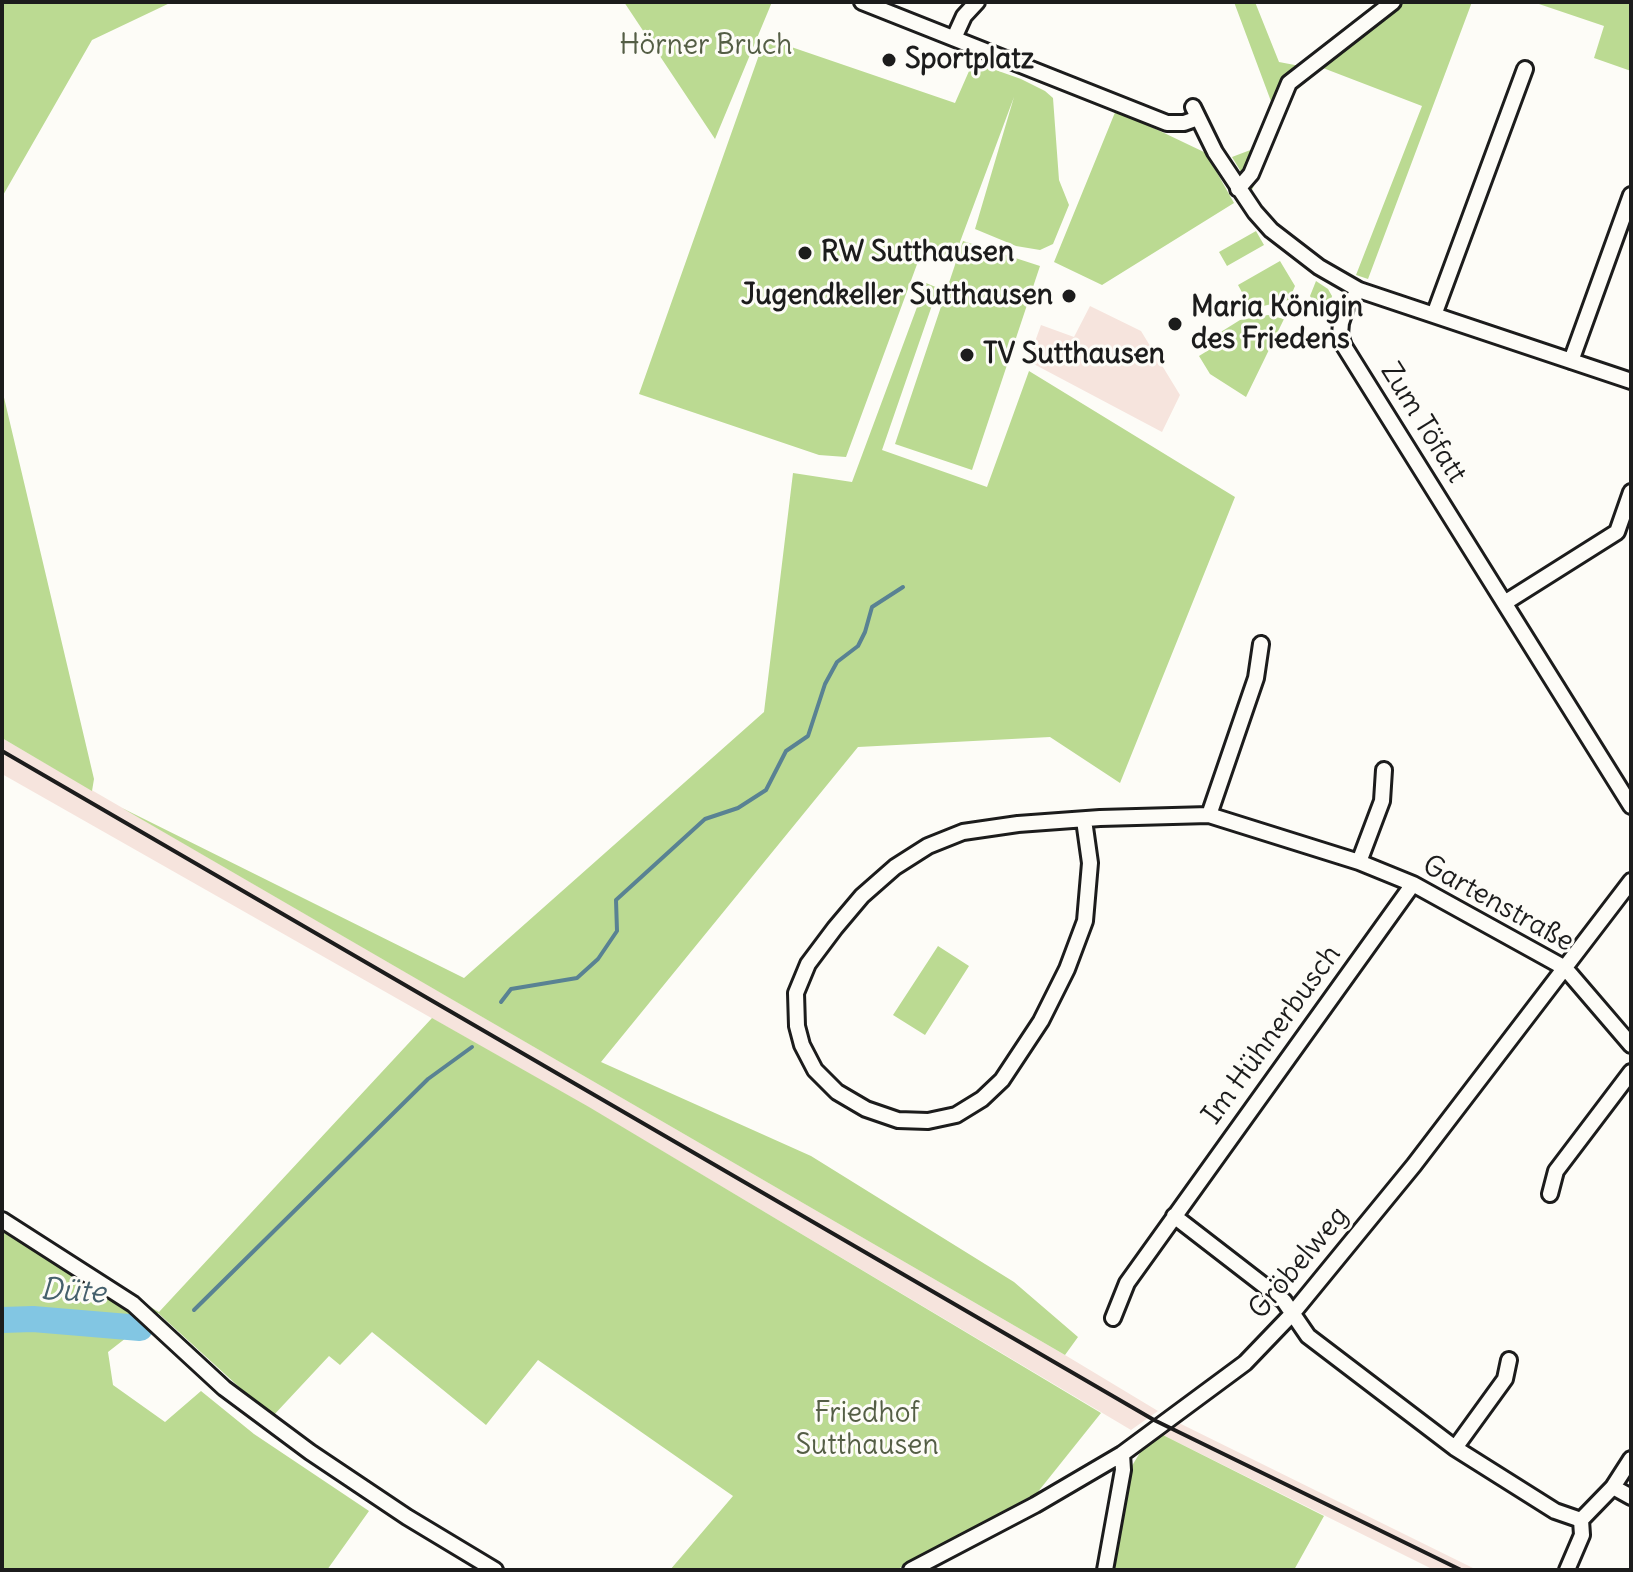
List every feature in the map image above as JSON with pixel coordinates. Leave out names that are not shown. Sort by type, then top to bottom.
[{"type":"street","points":[[862,2],[900,9],[954,38],[1167,123],[1184,123],[1196,113],[1238,189],[1271,230],[1295,250],[1359,290],[1631,381]]},
{"type":"street","points":[[954,38],[964,16],[977,2]]},
{"type":"street","points":[[1238,189],[1251,174],[1289,83],[1393,2]]},
{"type":"street","points":[[1434,315],[1525,69]]},
{"type":"street","points":[[1571,361],[1631,195]]},
{"type":"street","name":"Zum Töfatt","points":[[1359,290],[1346,308],[1341,323],[1340,335],[1344,346],[1631,806]]},
{"type":"street","points":[[1506,602],[1617,532],[1631,492]]},
{"type":"street","points":[[1209,815],[1256,678],[1261,644]]},
{"type":"street","points":[[1359,862],[1382,801],[1384,770]]},
{"type":"street","name":"Gartenstraße","points":[[1084,820],[1090,863],[1085,921],[1067,969],[1041,1021],[1002,1080],[982,1099],[956,1115],[928,1121],[898,1120],[866,1109],[837,1092],[815,1070],[802,1045],[797,1026],[796,993],[808,964],[862,896],[928,846],[963,832],[1018,824],[1084,820],[1209,815],[1359,862],[1413,884],[1565,968],[1631,1045]]},
{"type":"street","name":"Gröbelweg","points":[[911,1570],[1035,1505],[1122,1454],[1245,1363],[1292,1314],[1414,1165],[1631,881]]},
{"type":"street","name":"Im Hühnerbusch","points":[[1113,1318],[1127,1283],[1413,884]]},
{"type":"street","points":[[1550,1194],[1556,1171],[1631,1072]]},
{"type":"street","points":[[1174,1216],[1284,1301],[1308,1336],[1455,1448],[1555,1511],[1581,1520]]},
{"type":"street","points":[[2,1220],[133,1304],[224,1388],[310,1452],[407,1517],[495,1570]]},
{"type":"street","points":[[1455,1448],[1505,1379],[1509,1360]]},
{"type":"street","points":[[1105,1570],[1123,1470],[1122,1454]]},
{"type":"street","points":[[1567,1570],[1582,1535],[1581,1520],[1613,1487],[1631,1459]]},
{"type":"street","points":[[1613,1487],[1631,1497]]},
{"type":"shaded area","points":[[1090,306],[1141,331],[1180,395],[1162,432],[1028,361],[1041,325],[1074,337]]},
{"type":"shaded area","points":[[2,738],[1158,1411],[1131,1430],[588,1107],[2,774]]},
{"type":"shaded area","points":[[1177,1422],[1477,1570],[1434,1570],[1161,1434]]},
{"type":"green space","points":[[2,2],[172,2],[92,40],[2,197]]},
{"type":"green space","name":"Hörner Bruch","points":[[624,2],[772,2],[715,139]]},
{"type":"green space","points":[[1234,2],[1255,2],[1279,62],[1300,66],[1382,2],[1472,2],[1368,279],[1356,275],[1422,106],[1323,68],[1294,92],[1252,190],[1232,157],[1253,149],[1272,104]]},
{"type":"green space","points":[[1533,2],[1631,2],[1631,71],[1594,58],[1604,26]]},
{"type":"green space","name":"RW Sutthausen","points":[[765,38],[955,103],[973,62],[1021,79],[1053,98],[1059,180],[1069,205],[1053,244],[1040,250],[1016,246],[975,229],[1014,97],[954,258],[923,248],[846,457],[819,455],[639,394]]},
{"type":"green space","points":[[1116,110],[1206,153],[1234,203],[1102,285],[1054,262]]},
{"type":"green space","points":[[1256,231],[1264,245],[1227,266],[1219,252]]},
{"type":"green space","name":"TV Sutthausen","points":[[963,241],[1040,266],[972,470],[895,444]]},
{"type":"green space","points":[[1280,261],[1295,286],[1289,300],[1259,307],[1249,305],[1238,285]]},
{"type":"green space","points":[[1316,281],[1332,296],[1327,324],[1310,296]]},
{"type":"green space","points":[[926,283],[938,288],[882,450],[987,487],[1029,371],[1235,497],[1120,783],[1050,737],[858,747],[601,1062],[811,1156],[1014,1282],[1078,1337],[1065,1355],[122,808],[464,978],[764,712],[793,473],[852,482]]},
{"type":"green space","points":[[1268,315],[1284,319],[1246,397],[1210,374],[1199,356],[1212,348],[1208,340],[1240,320]]},
{"type":"green space","points":[[2,389],[94,779],[92,791],[2,738]]},
{"type":"green space","points":[[938,946],[969,966],[925,1035],[893,1015]]},
{"type":"green space","name":"Friedhof Sutthausen","points":[[432,1018],[589,1107],[1101,1413],[1037,1493],[896,1570],[670,1570],[733,1496],[538,1360],[486,1425],[372,1332],[340,1365],[329,1356],[272,1417],[158,1313],[108,1352],[113,1385],[165,1422],[201,1391],[254,1434],[369,1511],[327,1570],[2,1570],[2,1221],[159,1312]]},
{"type":"green space","points":[[1161,1434],[1324,1516],[1294,1570],[1111,1570],[1127,1474],[1144,1446]]},
{"type":"waterway","points":[[501,1002],[511,989],[577,978],[598,959],[617,931],[616,900],[705,819],[738,808],[766,790],[786,751],[808,736],[825,684],[837,662],[858,646],[872,607],[903,587]]},
{"type":"waterway","points":[[194,1310],[428,1079],[472,1047]]},
{"type":"waterway","name":"Düte","points":[[2,1320],[33,1319],[140,1328]]},
{"type":"railway","points":[[2,751],[1154,1420],[1461,1570]]},
{"type":"place","name":"Sportplatz","points":[[889,60]]},
{"type":"place","name":"RW Sutthausen","points":[[805,253]]},
{"type":"place","name":"Jugendkeller Sutthausen","points":[[1069,296]]},
{"type":"place","name":"Maria Königin des Friedens","points":[[1175,324]]},
{"type":"place","name":"TV Sutthausen","points":[[967,355]]}]
